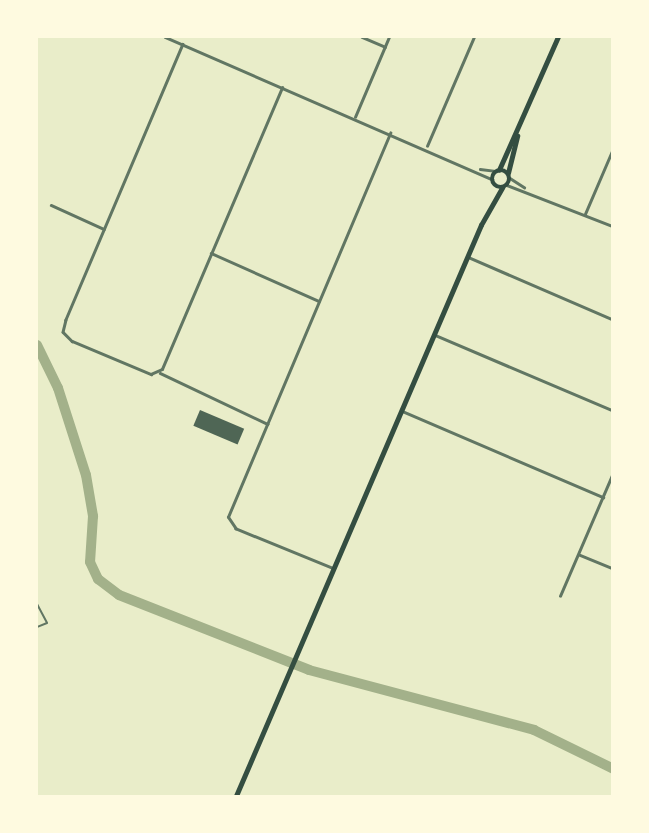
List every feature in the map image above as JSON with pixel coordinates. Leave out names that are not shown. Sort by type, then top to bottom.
[{"type":"main road","points":[[491,204],[493,181],[517,135],[558,37]]},
{"type":"main road","points":[[236,796],[281,697],[491,204],[505,186],[517,135]]},
{"type":"main road","points":[[498,170],[509,176]]},
{"type":"main road","points":[[493,181],[505,186]]},
{"type":"street","points":[[165,37],[477,169],[493,181]]},
{"type":"street","points":[[362,37],[385,47]]},
{"type":"street","points":[[355,118],[389,37]]},
{"type":"street","points":[[426,148],[474,37]]},
{"type":"street","points":[[183,44],[63,332],[72,341],[158,373],[268,424]]},
{"type":"street","points":[[158,373],[282,87]]},
{"type":"street","points":[[335,569],[229,522],[390,133]]},
{"type":"street","points":[[585,214],[612,151]]},
{"type":"street","points":[[477,169],[498,170]]},
{"type":"street","points":[[509,176],[526,189],[612,226]]},
{"type":"street","points":[[505,186],[526,189]]},
{"type":"street","points":[[51,205],[104,229]]},
{"type":"street","points":[[211,253],[319,301]]},
{"type":"street","points":[[468,257],[612,319]]},
{"type":"street","points":[[435,335],[612,410]]},
{"type":"street","points":[[402,411],[603,497]]},
{"type":"street","points":[[560,596],[612,475]]},
{"type":"street","points":[[579,554],[612,568]]},
{"type":"lane","points":[[37,604],[47,623],[37,627]]},
{"type":"building","points":[[200,410],[244,429],[238,444],[193,426]]},
{"type":"waterway","points":[[37,345],[58,388],[86,475],[93,516],[90,562],[98,579],[119,595],[309,670],[534,730],[612,768]]}]
